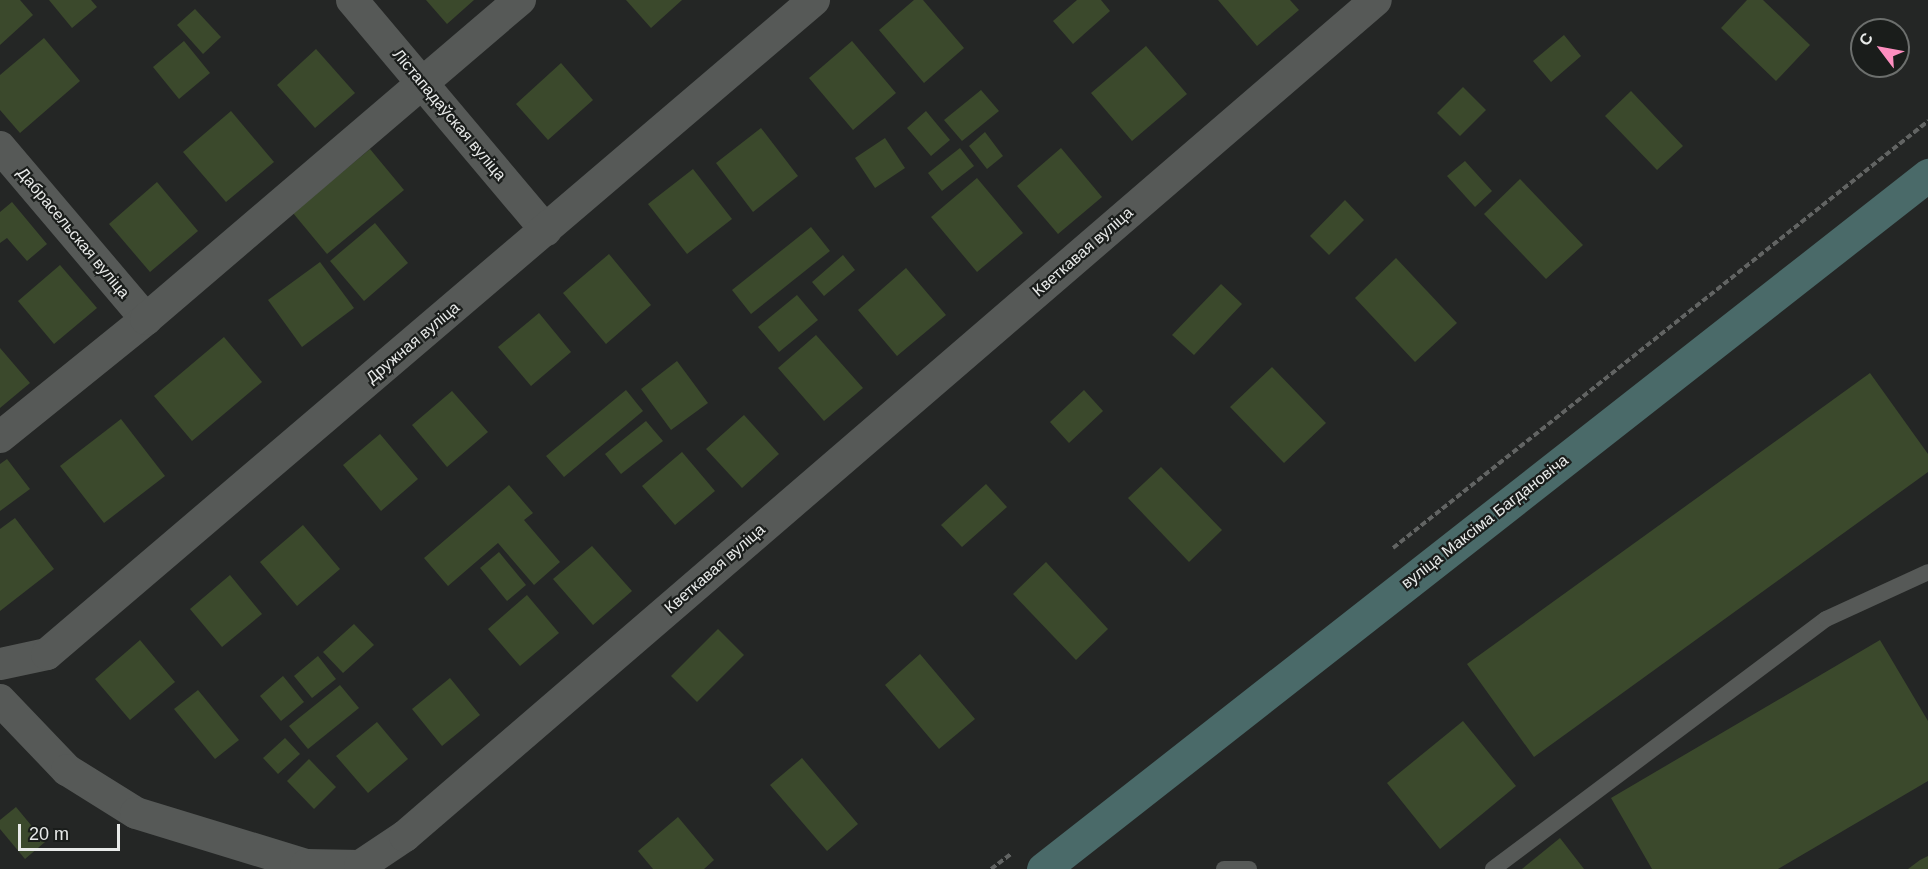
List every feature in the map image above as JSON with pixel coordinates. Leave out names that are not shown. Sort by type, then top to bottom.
[{"type":"main road","name":"вуліца Максіма Багдановіча","points":[[1043,869],[1928,175]]},
{"type":"street","name":"Лістападаўская вуліца","points":[[352,0],[546,230]]},
{"type":"street","points":[[0,437],[146,319],[520,0]]},
{"type":"street","name":"Дружная вуліца","points":[[0,664],[47,654],[814,0]]},
{"type":"street","name":"Кветкавая вуліца","points":[[0,700],[67,770],[136,813],[306,865],[360,866],[405,836],[1376,0]]},
{"type":"street","name":"Дабрасельская вуліца","points":[[0,147],[146,319]]},
{"type":"lane","points":[[1492,869],[1826,619],[1928,572]]},
{"type":"lane","points":[[1224,869],[1249,869]]},
{"type":"path","points":[[1389,551],[1928,121]]},
{"type":"path","points":[[992,869],[1019,847]]},
{"type":"building","points":[[0,0],[20,0],[33,15],[0,45]]},
{"type":"building","points":[[49,0],[91,0],[97,7],[72,28]]},
{"type":"building","points":[[426,0],[474,0],[447,24]]},
{"type":"building","points":[[626,0],[682,0],[651,28]]},
{"type":"building","points":[[914,0],[923,0],[964,48],[924,83],[879,30]]},
{"type":"building","points":[[1077,0],[1101,0],[1110,11],[1073,44],[1053,21]]},
{"type":"building","points":[[1218,0],[1290,0],[1299,10],[1257,46]]},
{"type":"building","points":[[1747,0],[1763,0],[1810,45],[1776,81],[1721,28]]},
{"type":"building","points":[[195,9],[221,37],[203,54],[177,25]]},
{"type":"building","points":[[1564,35],[1581,56],[1551,82],[1533,61]]},
{"type":"building","points":[[44,38],[80,81],[20,133],[0,110],[0,75]]},
{"type":"building","points":[[184,41],[210,73],[179,99],[153,67]]},
{"type":"building","points":[[852,41],[896,93],[853,130],[809,78]]},
{"type":"building","points":[[1146,46],[1187,94],[1132,141],[1091,93]]},
{"type":"building","points":[[316,49],[355,93],[315,128],[277,85]]},
{"type":"building","points":[[561,63],[593,100],[548,140],[516,104]]},
{"type":"building","points":[[1463,87],[1486,110],[1460,136],[1437,113]]},
{"type":"building","points":[[981,90],[999,111],[962,141],[944,120]]},
{"type":"building","points":[[1631,91],[1683,146],[1657,170],[1605,116]]},
{"type":"building","points":[[231,111],[274,162],[226,202],[183,152]]},
{"type":"building","points":[[926,111],[950,140],[931,156],[907,128]]},
{"type":"building","points":[[761,128],[798,176],[753,212],[716,163]]},
{"type":"building","points":[[985,132],[1003,156],[987,169],[969,146]]},
{"type":"building","points":[[885,138],[905,168],[875,188],[855,158]]},
{"type":"building","points":[[960,148],[974,166],[942,191],[928,173]]},
{"type":"building","points":[[1061,148],[1102,197],[1058,234],[1017,186]]},
{"type":"building","points":[[370,149],[404,190],[327,254],[293,213]]},
{"type":"building","points":[[1465,161],[1492,191],[1475,207],[1447,176]]},
{"type":"building","points":[[693,169],[732,219],[687,254],[648,204]]},
{"type":"building","points":[[977,178],[1023,233],[977,272],[931,217]]},
{"type":"building","points":[[1520,179],[1583,245],[1546,279],[1484,214]]},
{"type":"building","points":[[157,182],[198,231],[150,272],[109,224]]},
{"type":"building","points":[[1345,200],[1364,220],[1329,255],[1310,236]]},
{"type":"building","points":[[12,202],[47,244],[27,261],[7,238],[0,243],[0,212]]},
{"type":"building","points":[[375,223],[408,263],[364,301],[330,261]]},
{"type":"building","points":[[811,227],[830,251],[751,314],[732,290]]},
{"type":"building","points":[[609,254],[651,305],[606,344],[563,293]]},
{"type":"building","points":[[843,255],[855,270],[824,296],[812,282]]},
{"type":"building","points":[[1396,258],[1457,323],[1415,362],[1355,298]]},
{"type":"building","points":[[320,262],[354,308],[302,347],[268,300]]},
{"type":"building","points":[[60,265],[97,308],[54,344],[18,301]]},
{"type":"building","points":[[906,268],[946,315],[897,356],[858,310]]},
{"type":"building","points":[[1221,284],[1242,304],[1194,355],[1172,335]]},
{"type":"building","points":[[797,295],[818,320],[779,352],[758,327]]},
{"type":"building","points":[[539,313],[571,352],[531,386],[498,347]]},
{"type":"building","points":[[816,335],[863,388],[824,421],[778,368]]},
{"type":"building","points":[[224,337],[262,382],[192,441],[154,396]]},
{"type":"building","points":[[0,348],[30,383],[0,408]]},
{"type":"building","points":[[677,361],[708,403],[671,430],[641,389]]},
{"type":"building","points":[[1272,367],[1326,423],[1284,463],[1230,407]]},
{"type":"building","points":[[1870,373],[1928,454],[1928,472],[1534,757],[1467,664]]},
{"type":"building","points":[[626,390],[643,411],[564,477],[546,456]]},
{"type":"building","points":[[1084,390],[1103,411],[1069,443],[1050,422]]},
{"type":"building","points":[[452,391],[488,432],[447,467],[412,425]]},
{"type":"building","points":[[744,415],[779,454],[742,488],[706,449]]},
{"type":"building","points":[[121,419],[165,476],[104,523],[60,466]]},
{"type":"building","points":[[646,421],[663,441],[621,474],[605,454]]},
{"type":"building","points":[[380,434],[418,479],[381,511],[343,465]]},
{"type":"building","points":[[682,452],[715,491],[675,525],[642,486]]},
{"type":"building","points":[[7,459],[30,489],[0,511],[0,464]]},
{"type":"building","points":[[1161,467],[1222,530],[1189,562],[1128,498]]},
{"type":"building","points":[[986,484],[1007,507],[962,547],[941,525]]},
{"type":"building","points":[[509,485],[533,513],[524,520],[560,562],[534,585],[498,543],[448,586],[424,558]]},
{"type":"building","points":[[15,518],[54,569],[0,611],[0,529]]},
{"type":"building","points":[[303,525],[340,569],[297,606],[260,562]]},
{"type":"building","points":[[592,546],[632,591],[593,625],[553,579]]},
{"type":"building","points":[[499,552],[526,585],[507,601],[480,568]]},
{"type":"building","points":[[1046,562],[1108,629],[1076,660],[1013,594]]},
{"type":"building","points":[[230,575],[262,614],[222,647],[190,609]]},
{"type":"building","points":[[527,595],[559,633],[520,666],[488,629]]},
{"type":"building","points":[[354,624],[374,645],[343,673],[323,652]]},
{"type":"building","points":[[718,629],[744,655],[697,702],[671,676]]},
{"type":"building","points":[[140,640],[175,682],[130,720],[95,679]]},
{"type":"building","points":[[1880,640],[1928,721],[1928,781],[1778,869],[1652,869],[1611,798]]},
{"type":"building","points":[[920,654],[975,719],[939,749],[885,685]]},
{"type":"building","points":[[318,656],[336,679],[312,698],[294,676]]},
{"type":"building","points":[[283,676],[304,702],[281,721],[260,696]]},
{"type":"building","points":[[450,678],[480,715],[442,746],[412,709]]},
{"type":"building","points":[[340,685],[359,708],[308,749],[289,726]]},
{"type":"building","points":[[198,690],[239,740],[215,759],[174,709]]},
{"type":"building","points":[[1463,721],[1516,786],[1440,849],[1387,783]]},
{"type":"building","points":[[377,722],[408,759],[368,793],[336,756]]},
{"type":"building","points":[[285,738],[300,754],[278,774],[263,758]]},
{"type":"building","points":[[802,758],[858,824],[827,851],[770,785]]},
{"type":"building","points":[[309,759],[336,787],[314,809],[287,781]]},
{"type":"building","points":[[16,807],[45,842],[25,859],[0,829],[0,820]]},
{"type":"building","points":[[678,817],[714,860],[704,869],[653,869],[638,851]]},
{"type":"building","points":[[1560,838],[1584,869],[1522,869]]},
{"type":"building","points":[[1928,856],[1928,869],[1908,869],[1920,860]]}]
